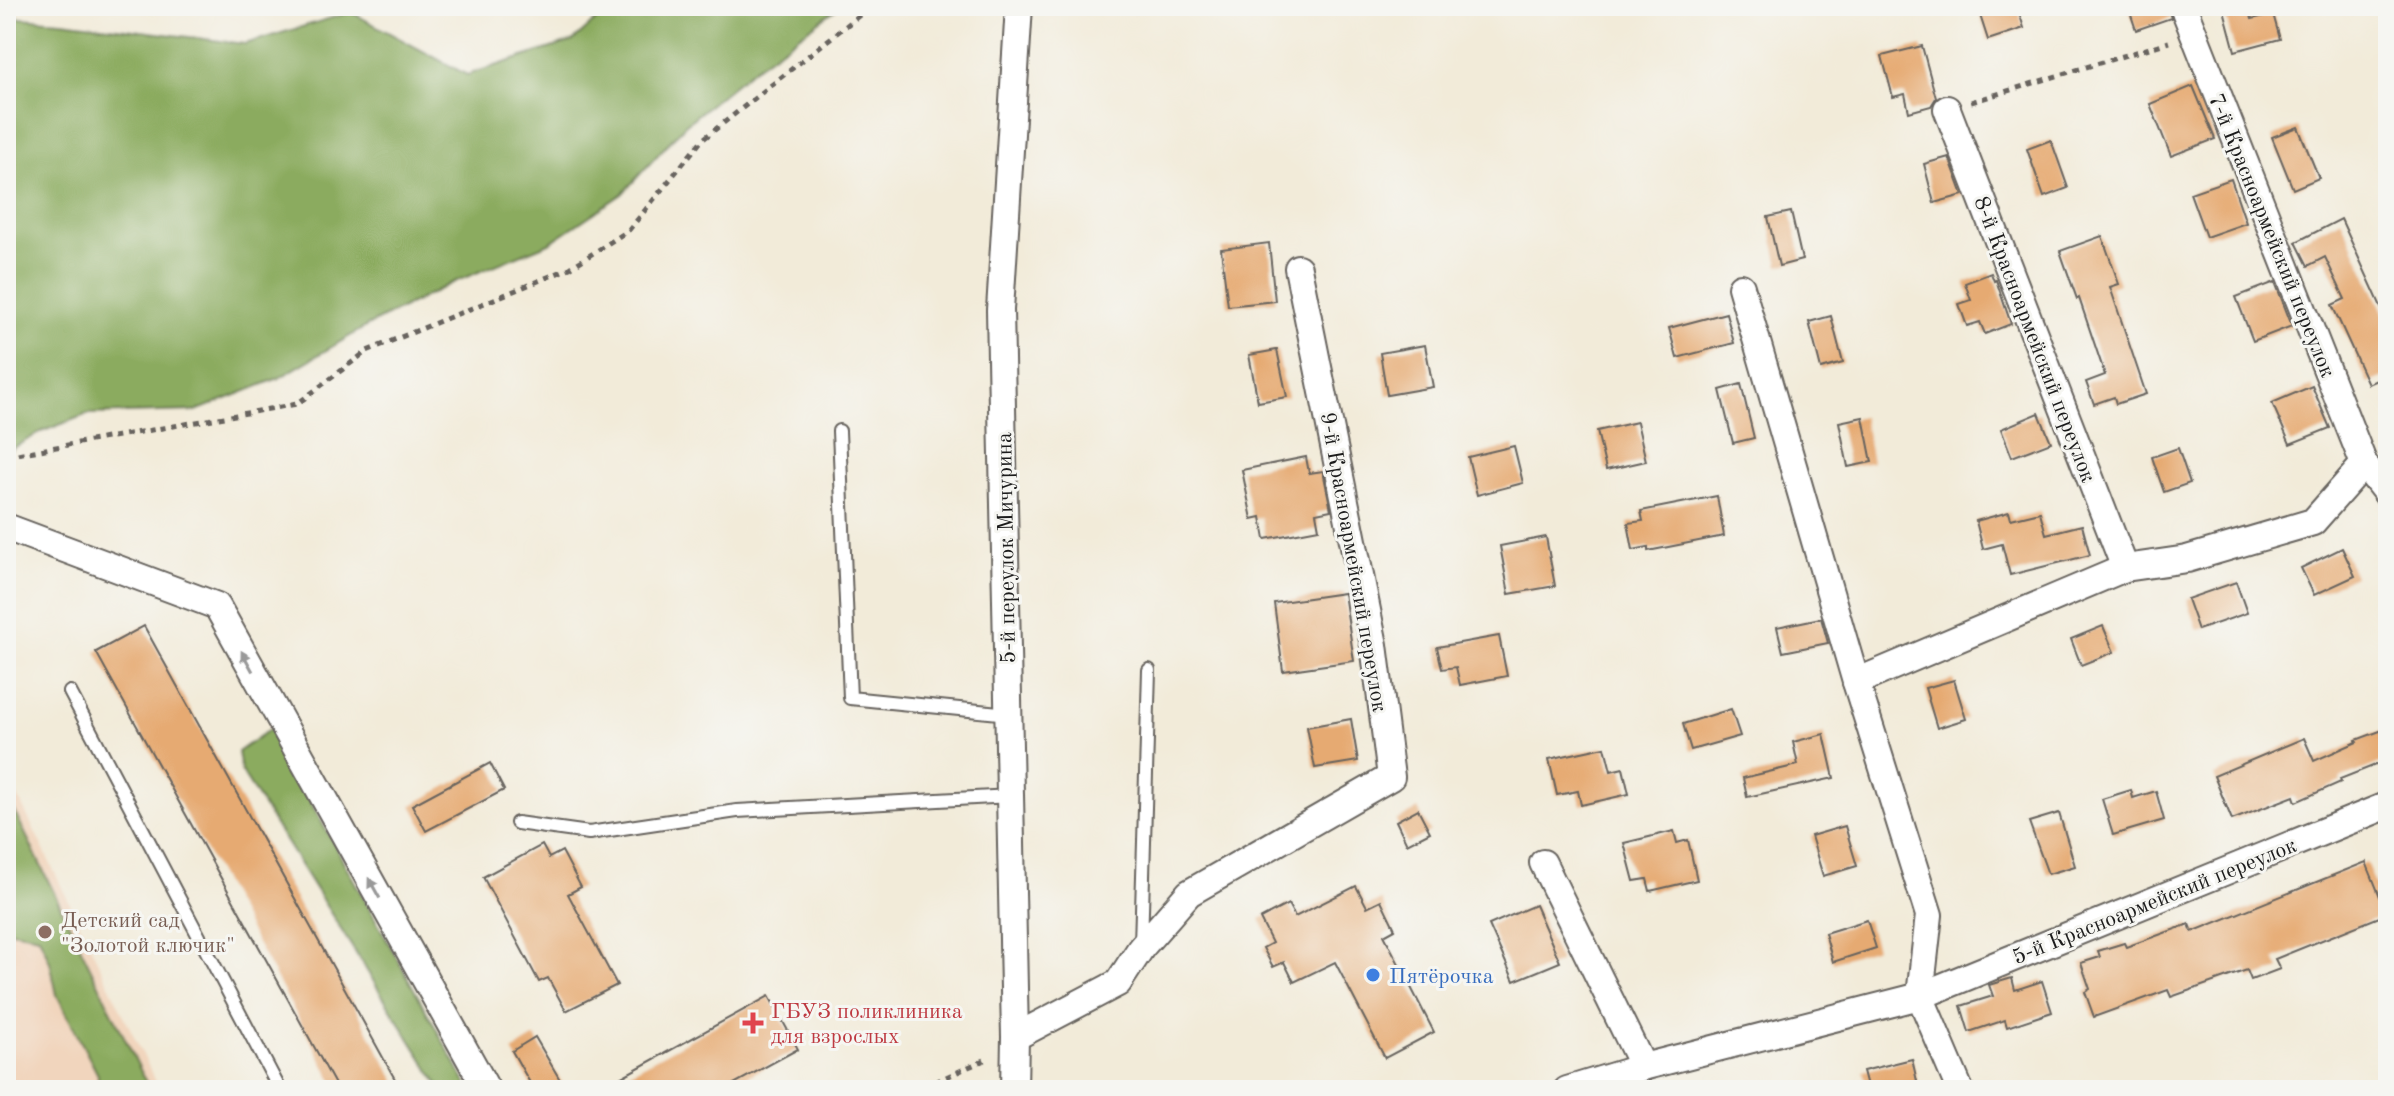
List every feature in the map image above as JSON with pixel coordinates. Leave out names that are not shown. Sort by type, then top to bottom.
[{"type":"street","name":"5-й переулок Мичурина","points":[[1014,1090],[1000,310],[1019,6]]},
{"type":"street","name":"7-й Красноармейский переулок","points":[[2183,6],[2364,464],[2388,495]]},
{"type":"street","name":"8-й Красноармейский переулок","points":[[1947,109],[2125,568]]},
{"type":"street","name":"9-й Красноармейский переулок","points":[[1015,1037],[1118,983],[1141,948],[1189,893],[1391,777],[1374,645],[1298,268]]},
{"type":"street","points":[[1741,287],[1856,682],[1929,915],[1920,996],[1960,1090]]},
{"type":"street","points":[[1856,682],[2125,568],[2187,559],[2313,522],[2364,464]]},
{"type":"street","points":[[6,527],[217,606],[487,1090]]},
{"type":"street","name":"5-й Красноармейский переулок","points":[[1581,1088],[1643,1067],[1920,996],[2388,805]]},
{"type":"street","points":[[1543,863],[1643,1067]]},
{"type":"lane","points":[[839,431],[850,698],[1009,714]]},
{"type":"lane","points":[[1141,948],[1149,670]]},
{"type":"lane","points":[[70,692],[280,1090]]},
{"type":"lane","points":[[517,823],[589,833],[737,811],[1011,796]]},
{"type":"path","points":[[6,456],[297,404],[367,351],[570,268],[629,230],[702,140],[871,6]]},
{"type":"path","points":[[1947,109],[2193,35]]},
{"type":"path","points":[[900,1090],[926,1085],[985,1061],[1015,1037]]},
{"type":"shaded area","name":"Детский сад \"Золотой ключик\"","points":[[7,774],[160,1090],[6,1090]]},
{"type":"green space","points":[[612,6],[840,6],[753,69],[685,125],[622,194],[549,243],[452,283],[369,325],[279,378],[196,411],[88,414],[41,432],[6,452],[6,17],[245,44],[351,12],[467,75],[573,41]]},
{"type":"green space","points":[[270,729],[470,1090],[442,1090],[241,771],[238,752]]},
{"type":"green space","points":[[6,794],[150,1090],[97,1090],[98,1075],[57,995],[50,962],[39,936],[6,930]]},
{"type":"building","points":[[1977,6],[2017,6],[2024,28],[1988,40]]},
{"type":"building","points":[[2128,6],[2167,6],[2171,18],[2136,30]]},
{"type":"building","points":[[2223,6],[2248,6],[2252,19],[2273,14],[2280,39],[2235,51]]},
{"type":"building","points":[[1922,46],[1936,98],[1931,106],[1909,112],[1905,94],[1893,97],[1882,56]]},
{"type":"building","points":[[2193,86],[2215,139],[2171,156],[2150,104]]},
{"type":"building","points":[[2298,127],[2319,178],[2293,189],[2272,137]]},
{"type":"building","points":[[2051,140],[2068,188],[2044,197],[2027,149]]},
{"type":"building","points":[[1949,157],[1963,195],[1934,203],[1924,164]]},
{"type":"building","points":[[2231,179],[2246,223],[2206,237],[2190,193]]},
{"type":"building","points":[[1791,212],[1802,260],[1779,266],[1768,217]]},
{"type":"building","points":[[2341,219],[2388,322],[2388,375],[2368,384],[2332,305],[2345,299],[2325,257],[2308,266],[2296,242]]},
{"type":"building","points":[[2102,236],[2119,284],[2110,287],[2146,394],[2116,404],[2114,397],[2094,404],[2086,382],[2105,375],[2060,251]]},
{"type":"building","points":[[1269,243],[1275,301],[1228,306],[1221,249]]},
{"type":"building","points":[[1991,273],[2011,324],[1985,334],[1980,322],[1967,326],[1959,304],[1971,300],[1965,283]]},
{"type":"building","points":[[2275,282],[2292,326],[2253,341],[2236,297]]},
{"type":"building","points":[[1726,313],[1734,343],[1677,358],[1669,328]]},
{"type":"building","points":[[1831,316],[1843,363],[1821,369],[1809,322]]},
{"type":"building","points":[[1425,345],[1433,387],[1387,395],[1380,353]]},
{"type":"building","points":[[1277,350],[1287,397],[1258,402],[1249,355]]},
{"type":"building","points":[[1741,384],[1754,438],[1733,443],[1720,390]]},
{"type":"building","points":[[2312,386],[2330,428],[2290,444],[2272,403]]},
{"type":"building","points":[[2039,413],[2051,442],[2012,457],[2001,429]]},
{"type":"building","points":[[1863,417],[1872,462],[1848,467],[1839,422]]},
{"type":"building","points":[[1637,422],[1646,461],[1606,470],[1597,431]]},
{"type":"building","points":[[1514,446],[1523,483],[1477,495],[1468,457]]},
{"type":"building","points":[[2178,448],[2190,483],[2164,492],[2152,457]]},
{"type":"building","points":[[1306,457],[1309,473],[1323,471],[1331,510],[1316,513],[1319,529],[1265,539],[1261,517],[1252,519],[1242,470]]},
{"type":"building","points":[[1717,496],[1724,536],[1648,551],[1648,547],[1633,550],[1628,523],[1643,521],[1641,511]]},
{"type":"building","points":[[2009,512],[2011,519],[2040,512],[2046,534],[2082,525],[2090,555],[2010,575],[2002,544],[1983,549],[1976,521]]},
{"type":"building","points":[[1546,537],[1555,586],[1509,594],[1500,546]]},
{"type":"building","points":[[2342,548],[2355,576],[2314,595],[2301,568]]},
{"type":"building","points":[[2236,582],[2247,613],[2198,630],[2187,599]]},
{"type":"building","points":[[1344,593],[1354,661],[1283,671],[1274,603]]},
{"type":"building","points":[[1821,618],[1828,643],[1783,652],[1777,627]]},
{"type":"building","points":[[144,626],[401,1090],[338,1090],[96,652]]},
{"type":"building","points":[[2103,626],[2114,652],[2081,665],[2071,639]]},
{"type":"building","points":[[1499,636],[1507,676],[1460,685],[1456,667],[1442,669],[1437,647]]},
{"type":"building","points":[[1954,680],[1966,719],[1937,728],[1925,688]]},
{"type":"building","points":[[1731,709],[1740,736],[1691,750],[1683,724]]},
{"type":"building","points":[[1351,719],[1358,761],[1315,768],[1307,727]]},
{"type":"building","points":[[2388,728],[2388,760],[2340,779],[2341,782],[2296,802],[2294,796],[2232,820],[2214,776],[2304,738],[2314,761]]},
{"type":"building","points":[[1824,734],[1834,778],[1747,797],[1743,778],[1798,765],[1793,742]]},
{"type":"building","points":[[1605,747],[1611,771],[1623,768],[1629,794],[1581,805],[1578,791],[1557,795],[1549,759]]},
{"type":"building","points":[[490,763],[504,790],[426,831],[412,805]]},
{"type":"building","points":[[2131,790],[2133,798],[2156,791],[2164,820],[2113,835],[2102,799]]},
{"type":"building","points":[[1418,809],[1430,832],[1407,844],[1396,821]]},
{"type":"building","points":[[2059,813],[2075,866],[2048,874],[2029,822]]},
{"type":"building","points":[[1845,826],[1857,866],[1823,876],[1811,836]]},
{"type":"building","points":[[1674,831],[1677,843],[1688,840],[1697,880],[1650,891],[1647,879],[1634,881],[1624,843]]},
{"type":"building","points":[[542,845],[549,858],[562,851],[581,887],[568,894],[617,985],[566,1011],[548,978],[539,982],[483,877]]},
{"type":"building","points":[[2366,862],[2387,914],[2275,959],[2280,969],[2251,980],[2247,970],[2171,997],[2168,990],[2094,1017],[2085,992],[2090,989],[2081,963],[2100,957],[2098,951],[2124,943],[2126,947],[2189,924],[2192,932]]},
{"type":"building","name":"Пятёрочка","points":[[1356,886],[1367,907],[1381,900],[1395,929],[1384,935],[1434,1032],[1385,1058],[1335,962],[1294,982],[1284,962],[1273,967],[1263,948],[1272,943],[1260,919],[1288,904],[1295,917]]},
{"type":"building","points":[[1535,905],[1560,962],[1514,981],[1489,925]]},
{"type":"building","points":[[1867,920],[1876,948],[1833,962],[1825,933]]},
{"type":"building","points":[[2012,978],[2015,990],[2042,981],[2052,1012],[2007,1027],[2005,1020],[1969,1032],[1961,1006],[1993,996],[1989,985]]},
{"type":"building","name":"ГБУЗ поликлиника для взрослых","points":[[769,996],[798,1049],[723,1090],[598,1090]]},
{"type":"building","points":[[535,1037],[566,1090],[534,1090],[512,1051]]},
{"type":"building","points":[[1912,1059],[1919,1090],[1868,1090],[1863,1071]]},
{"type":"place","name":"Детский сад \"Золотой ключик\"","points":[[45,932]]},
{"type":"place","name":"Пятёрочка","points":[[1373,975]]},
{"type":"place","name":"ГБУЗ поликлиника для взрослых","points":[[753,1023]]}]
